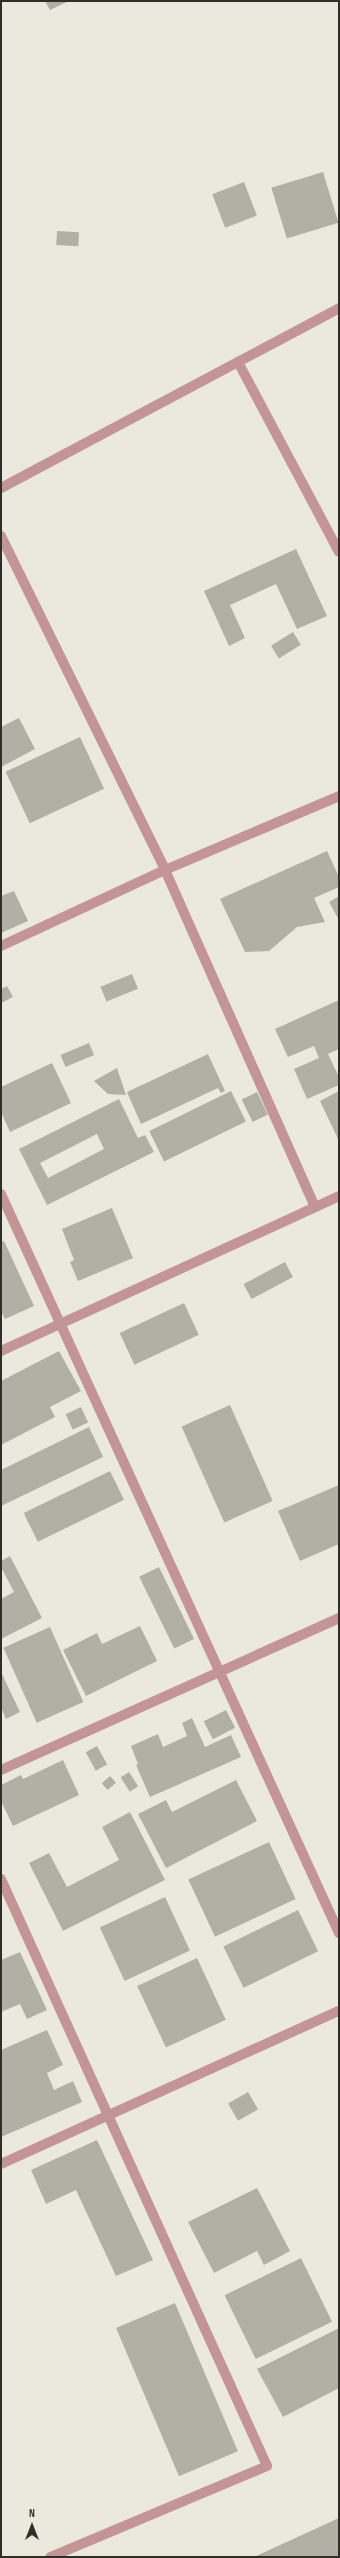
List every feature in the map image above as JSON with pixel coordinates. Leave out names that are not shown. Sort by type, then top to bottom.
[{"type":"street","points":[[1,488],[339,308]]},
{"type":"street","points":[[238,362],[339,552]]},
{"type":"street","points":[[1,536],[165,870],[315,1207]]},
{"type":"street","points":[[1,946],[165,870],[339,796]]},
{"type":"street","points":[[1,1194],[339,1933]]},
{"type":"street","points":[[1,1351],[339,1196]]},
{"type":"street","points":[[1,1770],[219,1670],[339,1618]]},
{"type":"street","points":[[1,1879],[267,2466],[50,2557]]},
{"type":"street","points":[[1,2164],[339,2011]]},
{"type":"building","points":[[45,1],[69,1],[50,10]]},
{"type":"building","points":[[323,172],[338,223],[287,238],[271,188]]},
{"type":"building","points":[[244,182],[257,216],[225,228],[212,194]]},
{"type":"building","points":[[57,231],[79,232],[78,246],[56,245]]},
{"type":"building","points":[[296,549],[327,616],[297,629],[276,584],[230,605],[245,638],[229,646],[204,591]]},
{"type":"building","points":[[293,632],[301,645],[279,658],[271,646]]},
{"type":"building","points":[[19,718],[35,749],[1,767],[1,727]]},
{"type":"building","points":[[80,737],[104,789],[30,823],[6,772]]},
{"type":"building","points":[[327,851],[339,877],[339,887],[314,898],[325,922],[297,927],[269,951],[245,952],[220,899]]},
{"type":"building","points":[[14,891],[28,921],[1,933],[1,896]]},
{"type":"building","points":[[339,896],[339,920],[329,902]]},
{"type":"building","points":[[132,974],[138,989],[106,1002],[100,987]]},
{"type":"building","points":[[7,986],[13,997],[1,1003],[1,989]]},
{"type":"building","points":[[339,1000],[339,1049],[328,1054],[339,1077],[339,1085],[307,1099],[294,1069],[319,1058],[314,1046],[288,1057],[275,1029]]},
{"type":"building","points":[[89,1043],[94,1055],[66,1067],[60,1055]]},
{"type":"building","points":[[208,1054],[225,1091],[221,1093],[218,1088],[141,1124],[127,1092]]},
{"type":"building","points":[[52,1063],[71,1103],[10,1132],[1,1112],[1,1087]]},
{"type":"building","points":[[117,1068],[126,1095],[108,1094],[94,1081]]},
{"type":"building","points":[[231,1091],[246,1122],[164,1161],[149,1131]]},
{"type":"building","points":[[339,1091],[339,1141],[320,1101]]},
{"type":"building","points":[[257,1092],[268,1114],[253,1122],[242,1099]]},
{"type":"building","points":[[119,1099],[138,1138],[145,1135],[154,1152],[47,1205],[19,1149]],"holes":[[[97,1134],[104,1149],[48,1178],[40,1163]]]},
{"type":"building","points":[[112,1208],[133,1258],[78,1281],[70,1262],[74,1260],[62,1229]]},
{"type":"building","points":[[4,1241],[34,1306],[5,1319],[1,1311],[1,1242]]},
{"type":"building","points":[[285,1262],[293,1277],[251,1299],[244,1284]]},
{"type":"building","points":[[184,1303],[199,1335],[134,1365],[120,1333]]},
{"type":"building","points":[[59,1351],[81,1391],[50,1407],[55,1417],[1,1445],[1,1381]]},
{"type":"building","points":[[230,1405],[273,1501],[224,1522],[182,1427]]},
{"type":"building","points":[[81,1407],[88,1422],[73,1430],[66,1414]]},
{"type":"building","points":[[89,1427],[103,1457],[1,1506],[1,1470]]},
{"type":"building","points":[[110,1471],[124,1500],[38,1542],[24,1513]]},
{"type":"building","points":[[339,1485],[339,1544],[300,1561],[278,1511]]},
{"type":"building","points":[[10,1556],[42,1618],[1,1639],[1,1599],[14,1592],[1,1567],[1,1561]]},
{"type":"building","points":[[159,1567],[194,1639],[174,1649],[139,1577]]},
{"type":"building","points":[[140,1626],[157,1661],[86,1696],[63,1650],[97,1633],[102,1644]]},
{"type":"building","points":[[50,1627],[83,1702],[37,1723],[3,1648]]},
{"type":"building","points":[[1,1672],[20,1712],[6,1719],[1,1707]]},
{"type":"building","points":[[226,1710],[235,1728],[213,1739],[204,1721]]},
{"type":"building","points":[[192,1718],[205,1747],[231,1735],[241,1757],[150,1797],[136,1765],[138,1764],[131,1746],[158,1734],[163,1747],[187,1736],[182,1723]]},
{"type":"building","points":[[97,1746],[107,1764],[96,1771],[86,1752]]},
{"type":"building","points":[[63,1760],[79,1795],[13,1826],[1,1801],[1,1785],[21,1775],[23,1779]]},
{"type":"building","points":[[129,1772],[138,1786],[130,1792],[121,1777]]},
{"type":"building","points":[[110,1776],[116,1783],[108,1790],[102,1783]]},
{"type":"building","points":[[236,1780],[257,1821],[166,1868],[138,1814],[166,1800],[172,1812]]},
{"type":"building","points":[[130,1812],[165,1880],[63,1931],[29,1863],[49,1853],[67,1887],[119,1860],[102,1827]]},
{"type":"building","points":[[269,1842],[296,1899],[215,1937],[188,1880]]},
{"type":"building","points":[[165,1897],[190,1950],[125,1981],[100,1927]]},
{"type":"building","points":[[298,1910],[318,1951],[244,1988],[223,1946]]},
{"type":"building","points":[[20,1952],[47,2010],[27,2019],[20,2004],[1,2012],[1,1960]]},
{"type":"building","points":[[197,1958],[226,2020],[166,2048],[137,1986]]},
{"type":"building","points":[[47,2030],[63,2065],[47,2073],[54,2090],[73,2081],[82,2102],[1,2137],[1,2050]]},
{"type":"building","points":[[248,2092],[258,2109],[238,2121],[228,2104]]},
{"type":"building","points":[[97,2140],[153,2260],[116,2276],[76,2190],[46,2204],[31,2170]]},
{"type":"building","points":[[257,2188],[290,2251],[264,2265],[257,2251],[214,2273],[188,2222]]},
{"type":"building","points":[[301,2258],[332,2322],[256,2359],[225,2295]]},
{"type":"building","points":[[175,2303],[238,2451],[179,2476],[116,2328]]},
{"type":"building","points":[[339,2328],[339,2388],[283,2417],[257,2369]]},
{"type":"building","points":[[339,2518],[339,2557],[254,2557]]}]
